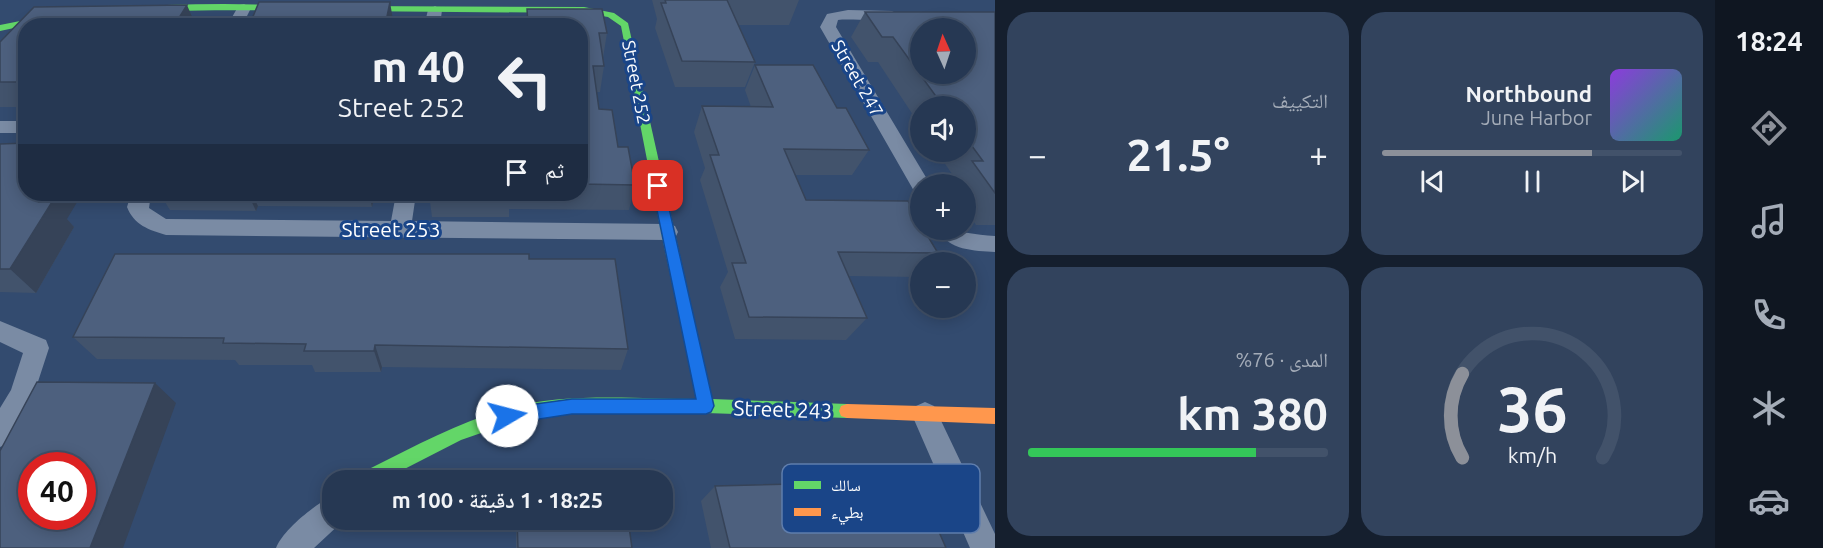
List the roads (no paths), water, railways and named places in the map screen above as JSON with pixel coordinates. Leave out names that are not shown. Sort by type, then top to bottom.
[{"type":"street","points":[[39,18],[70,10],[112,6],[315,9]]},
{"type":"street","points":[[238,18],[244,8]]},
{"type":"street","name":"Street 252","points":[[339,9],[584,10],[600,11],[620,18],[625,25],[667,232],[706,406]]},
{"type":"street","points":[[434,18],[435,10]]},
{"type":"street","name":"Street 247","points":[[904,16],[832,17],[828,27],[914,174]]},
{"type":"street","points":[[0,28],[18,23]]},
{"type":"street","points":[[0,127],[18,127]]},
{"type":"street","name":"Street 253","points":[[138,201],[138,210],[143,217],[166,227],[667,232]]},
{"type":"street","points":[[400,228],[405,201]]},
{"type":"street","points":[[967,240],[974,243],[995,244]]},
{"type":"street","points":[[0,331],[37,348],[22,395],[0,434]]},
{"type":"street","name":"Street 243","points":[[385,470],[457,434],[507,416],[572,406],[706,406],[995,416]]},
{"type":"street","points":[[925,415],[947,464]]},
{"type":"street","points":[[291,548],[322,521]]},
{"type":"street","points":[[979,533],[986,548]]}]
